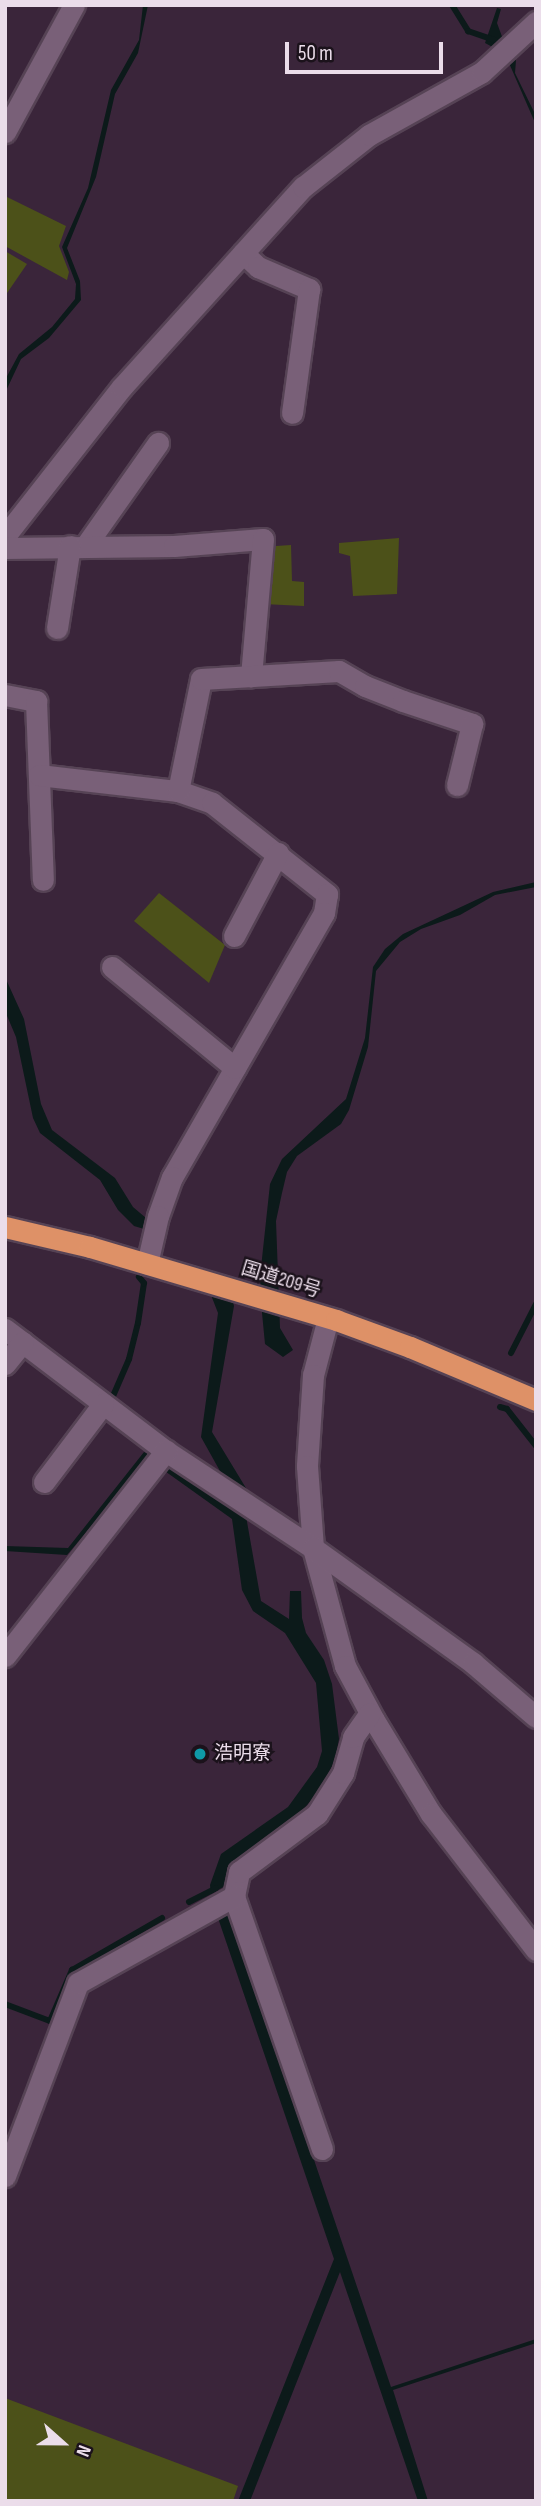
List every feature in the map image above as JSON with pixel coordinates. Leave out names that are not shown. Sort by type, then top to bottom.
[{"type":"highway","name":"国道209号","points":[[5,1227],[147,1264],[328,1318],[410,1347],[536,1400]]},
{"type":"street","points":[[5,132],[74,5]]},
{"type":"street","points":[[5,536],[122,387],[303,187],[369,135],[482,72],[536,22]]},
{"type":"street","points":[[243,253],[258,267],[309,289],[292,413]]},
{"type":"street","points":[[57,628],[78,545],[158,443]]},
{"type":"street","points":[[5,548],[78,545],[174,546],[263,539],[251,676]]},
{"type":"street","points":[[178,791],[201,679],[339,671],[377,691],[472,724],[457,785]]},
{"type":"street","points":[[5,695],[36,701],[43,880]]},
{"type":"street","points":[[39,775],[178,791],[212,803],[327,894],[324,912],[172,1177],[158,1216],[147,1264]]},
{"type":"street","points":[[234,936],[278,853]]},
{"type":"street","points":[[112,967],[234,1068]]},
{"type":"street","points":[[328,1318],[313,1376],[307,1466],[313,1548],[345,1666],[431,1814],[536,1951]]},
{"type":"street","points":[[5,1329],[223,1492],[313,1548],[472,1663],[536,1717]]},
{"type":"street","points":[[5,1364],[23,1342]]},
{"type":"street","points":[[44,1482],[103,1404]]},
{"type":"street","points":[[5,1656],[166,1451]]},
{"type":"street","points":[[322,2149],[234,1896],[239,1872],[317,1814],[343,1773],[353,1737],[370,1713]]},
{"type":"street","points":[[5,2176],[78,1983],[234,1896]]},
{"type":"green space","points":[[5,196],[66,226],[59,246],[69,272],[67,280],[5,246]]},
{"type":"green space","points":[[5,251],[27,264],[5,296]]},
{"type":"green space","points":[[399,538],[397,594],[353,596],[350,556],[339,553],[339,543]]},
{"type":"green space","points":[[291,545],[292,581],[304,582],[304,606],[263,604],[271,554],[276,546]]},
{"type":"green space","points":[[159,893],[225,945],[209,983],[134,921]]},
{"type":"green space","points":[[5,2398],[238,2486],[233,2501],[5,2501]]},
{"type":"shaded area","points":[[143,5],[148,5],[138,53],[115,94],[96,177],[67,248],[80,281],[81,300],[49,338],[21,359],[5,393],[5,380],[19,354],[52,327],[75,299],[76,284],[62,247],[88,188],[111,90],[139,40]]},
{"type":"shaded area","points":[[497,8],[501,9],[497,23],[504,42],[516,60],[515,73],[536,116],[536,125],[509,63],[498,50],[485,43]]},
{"type":"shaded area","points":[[536,882],[536,887],[495,895],[460,915],[421,929],[400,942],[376,971],[368,1047],[349,1110],[341,1124],[297,1156],[287,1172],[276,1221],[280,1328],[293,1350],[283,1357],[265,1344],[262,1313],[260,1277],[270,1184],[282,1159],[346,1099],[365,1038],[373,967],[385,949],[403,934],[493,892]]},
{"type":"shaded area","points":[[5,977],[24,1019],[41,1104],[52,1130],[115,1178],[133,1207],[146,1218],[144,1229],[134,1226],[118,1210],[100,1180],[40,1133],[33,1118],[16,1037],[5,1011]]},
{"type":"shaded area","points":[[211,1295],[233,1302],[234,1306],[212,1432],[252,1498],[246,1516],[261,1601],[289,1619],[290,1591],[301,1591],[302,1618],[306,1633],[324,1660],[332,1684],[339,1739],[335,1760],[320,1790],[301,1812],[231,1863],[225,1886],[211,1894],[210,1885],[221,1854],[288,1807],[317,1767],[322,1751],[316,1683],[285,1633],[253,1611],[242,1590],[232,1519],[148,1459],[67,1555],[5,1551],[5,1546],[68,1548],[144,1452],[230,1489],[201,1437],[218,1313]]},
{"type":"shaded area","points":[[230,1912],[391,2387],[536,2339],[536,2343],[393,2390],[428,2501],[418,2501],[340,2272],[250,2501],[238,2501],[334,2259],[217,1915]]},
{"type":"waterway","points":[[452,5],[468,31],[494,40]]},
{"type":"waterway","points":[[110,1403],[129,1359],[138,1323],[144,1283],[139,1277]]},
{"type":"waterway","points":[[511,1353],[536,1304]]},
{"type":"waterway","points":[[500,1407],[507,1409],[536,1446]]},
{"type":"waterway","points":[[189,1902],[216,1888]]},
{"type":"waterway","points":[[5,2004],[50,2021],[72,1970],[162,1918]]},
{"type":"place","name":"浩明寮","points":[[200,1754]]}]
